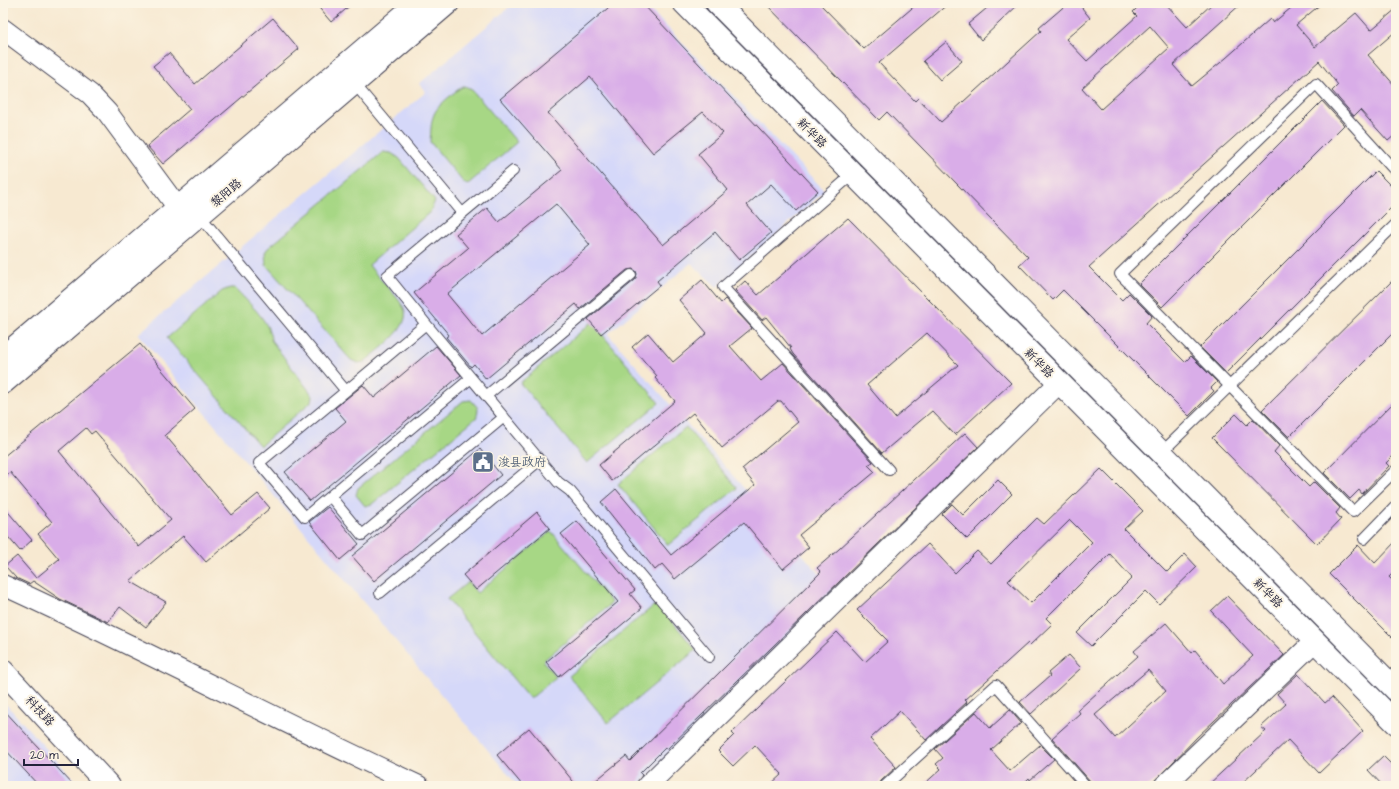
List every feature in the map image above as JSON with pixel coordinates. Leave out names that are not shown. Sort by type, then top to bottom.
[{"type":"main road","name":"黎阳路","points":[[3,357],[418,3]]},
{"type":"main road","name":"黎阳路","points":[[3,383],[448,3]]},
{"type":"main road","name":"新华路","points":[[684,3],[1396,723]]},
{"type":"main road","name":"新华路","points":[[717,3],[1396,690]]},
{"type":"main road","name":"科技路","points":[[3,671],[109,786]]},
{"type":"street","points":[[3,29],[90,94],[107,112],[178,208]]},
{"type":"street","points":[[647,786],[1059,383]]},
{"type":"street","points":[[3,585],[314,737],[419,786]]},
{"type":"street","points":[[1164,786],[1315,641]]},
{"type":"lane","points":[[354,83],[462,213]]},
{"type":"lane","points":[[1396,172],[1316,84],[1120,274],[1353,512],[1396,470]]},
{"type":"lane","points":[[513,171],[387,276],[558,482],[570,491],[709,657]]},
{"type":"lane","points":[[853,174],[723,287],[888,470]]},
{"type":"lane","points":[[200,216],[346,391]]},
{"type":"lane","points":[[1162,453],[1396,224]]},
{"type":"lane","points":[[486,396],[631,275]]},
{"type":"lane","points":[[426,324],[260,463],[305,517],[471,378]]},
{"type":"lane","points":[[330,496],[362,535],[504,417]]},
{"type":"lane","points":[[380,593],[540,460]]},
{"type":"lane","points":[[1364,539],[1396,506]]},
{"type":"lane","points":[[885,786],[996,686],[1086,786]]},
{"type":"shaded area","name":"浚县政府","points":[[514,3],[644,3],[825,191],[717,287],[691,263],[608,334],[834,590],[639,786],[518,786],[138,334],[426,92],[419,84]]},
{"type":"shaded area","points":[[3,701],[80,786],[3,786]]},
{"type":"green space","points":[[465,86],[472,90],[517,142],[467,185],[430,142],[433,116],[438,107],[459,89]]},
{"type":"green space","points":[[383,152],[391,153],[399,158],[435,201],[430,212],[369,265],[401,303],[404,308],[405,315],[399,331],[364,362],[358,363],[351,360],[266,265],[265,253],[267,249]]},
{"type":"green space","points":[[235,288],[262,318],[267,325],[271,340],[313,396],[312,401],[260,446],[167,338],[222,291]]},
{"type":"green space","points":[[592,322],[659,403],[587,463],[520,383]]},
{"type":"green space","points":[[471,400],[478,408],[477,417],[372,504],[365,506],[356,495],[358,488],[463,401]]},
{"type":"green space","points":[[686,427],[737,488],[668,545],[618,484]]},
{"type":"green space","points":[[551,531],[612,603],[543,661],[556,677],[530,699],[447,599],[468,582],[477,593]]},
{"type":"green space","points":[[657,603],[696,650],[608,723],[569,676]]},
{"type":"building","points":[[315,3],[353,3],[331,22]]},
{"type":"building","points":[[614,3],[642,3],[818,191],[796,211],[771,184],[747,205],[771,233],[739,260],[715,232],[657,281],[660,285],[601,334],[588,319],[635,280],[637,274],[636,271],[633,269],[627,270],[580,309],[576,304],[486,379],[474,364],[471,367],[446,337],[449,335],[414,293],[468,248],[456,234],[487,208],[499,222],[562,170],[500,99]],"holes":[[[590,77],[653,153],[703,112],[723,133],[698,154],[728,190],[663,245],[548,113]],[[556,204],[590,245],[482,336],[447,294]]]},
{"type":"building","points":[[765,3],[819,3],[864,49],[918,3],[949,3],[879,63],[915,101],[918,98],[941,122],[1041,31],[1039,28],[1068,3],[1078,3],[1090,18],[1066,39],[1087,61],[1137,16],[1133,12],[1142,3],[1165,3],[1187,27],[1213,3],[1242,3],[1173,65],[1192,86],[1270,19],[1273,23],[1297,3],[1322,3],[1296,25],[1315,47],[1356,13],[1371,30],[1396,9],[1396,31],[1368,55],[1396,87],[1396,134],[1388,141],[1360,110],[1354,116],[1332,91],[1338,85],[1319,61],[1089,267],[1122,300],[1129,293],[1152,316],[1146,323],[1185,362],[1191,356],[1217,382],[1211,388],[1214,391],[1189,416],[1063,290],[1053,300],[1019,265],[1028,257],[887,112],[879,120]],"holes":[[[1150,26],[1169,48],[1101,109],[1082,88]]]},
{"type":"building","points":[[993,3],[1020,3],[981,40],[968,24]]},
{"type":"building","points":[[273,18],[299,49],[163,164],[147,146],[190,109],[153,66],[169,53],[195,84]]},
{"type":"building","points":[[946,42],[962,61],[940,80],[923,61]]},
{"type":"building","points":[[1322,101],[1344,125],[1162,307],[1139,284]]},
{"type":"building","points":[[1376,171],[1396,191],[1396,203],[1226,373],[1200,347]]},
{"type":"building","points":[[848,218],[1011,383],[955,435],[932,411],[882,453],[793,354],[790,349],[791,348],[766,317],[762,320],[735,290],[745,281],[758,295]],"holes":[[[927,333],[958,365],[895,418],[867,385]]]},
{"type":"building","points":[[1396,277],[1396,330],[1289,437],[1262,410]]},
{"type":"building","points":[[702,280],[721,303],[725,299],[752,328],[730,346],[761,381],[783,363],[873,462],[868,465],[875,472],[799,535],[809,547],[783,569],[744,522],[675,579],[662,564],[655,570],[601,502],[616,489],[671,555],[755,485],[742,469],[798,422],[781,401],[778,401],[722,448],[693,413],[612,481],[599,465],[675,401],[655,378],[657,376],[632,347],[648,333],[673,362],[707,333],[679,300]]},
{"type":"building","points":[[140,344],[195,409],[165,435],[232,515],[258,494],[270,508],[206,562],[183,536],[130,581],[166,602],[146,627],[120,607],[108,622],[60,599],[33,581],[29,584],[16,578],[5,566],[17,556],[36,578],[59,559],[38,534],[52,522],[10,472],[3,478],[3,457]],"holes":[[[86,428],[91,434],[95,431],[171,520],[139,547],[59,451]]]},
{"type":"building","points":[[436,346],[461,375],[310,501],[285,472],[346,421],[335,408],[363,385],[374,398]]},
{"type":"building","points":[[1396,400],[1396,453],[1386,463],[1389,466],[1362,494],[1359,490],[1350,499],[1324,473]]},
{"type":"building","points":[[1236,414],[1247,425],[1253,419],[1279,446],[1274,452],[1309,487],[1314,482],[1340,508],[1336,513],[1341,519],[1317,544],[1212,438]]},
{"type":"building","points":[[965,433],[978,447],[667,749],[665,748],[640,773],[642,775],[636,786],[589,786],[626,756],[630,761],[821,572],[817,568]]},
{"type":"building","points":[[480,449],[501,475],[374,581],[352,556]]},
{"type":"building","points":[[1101,469],[1143,511],[1124,529],[1167,572],[1185,554],[1197,567],[1159,604],[1146,591],[1091,646],[1077,633],[1132,578],[1110,554],[1046,618],[1052,624],[1030,645],[1028,643],[965,700],[967,702],[926,740],[900,711],[870,739],[896,767],[881,781],[879,786],[769,786],[782,774],[755,745],[733,766],[718,751],[734,735],[732,733],[837,632],[865,662],[888,641],[857,610],[928,544],[955,573],[977,551],[991,564],[1037,518],[1044,524]],"holes":[[[1070,520],[1092,542],[1031,603],[1008,581]]]},
{"type":"building","points":[[998,480],[1012,494],[967,539],[942,514],[952,504],[963,515]]},
{"type":"building","points":[[3,506],[32,540],[20,551],[3,531]]},
{"type":"building","points":[[328,507],[359,544],[340,560],[309,522]]},
{"type":"building","points":[[537,512],[550,528],[476,590],[463,575]]},
{"type":"building","points":[[577,521],[635,590],[630,594],[642,608],[559,677],[546,662],[618,602],[561,534]]},
{"type":"building","points":[[1396,541],[1396,570],[1389,577],[1396,584],[1396,641],[1329,574],[1358,545],[1375,563]]},
{"type":"building","points":[[1227,596],[1284,655],[1197,737],[1150,786],[1092,786],[1091,782],[1052,738],[1080,713],[1078,710],[1138,656],[1134,651],[1166,623],[1192,653],[1195,650],[1223,684],[1253,656],[1211,611]],"holes":[[[1148,670],[1166,691],[1115,738],[1095,715]]]},
{"type":"building","points":[[1069,655],[1081,668],[1031,714],[1020,702],[1050,676],[1048,673]]},
{"type":"building","points":[[1298,674],[1325,703],[1332,697],[1363,731],[1319,773],[1288,740],[1239,786],[1207,786],[1266,731],[1261,727],[1286,704],[1277,694]]},
{"type":"building","points":[[3,709],[74,786],[39,786],[3,747]]},
{"type":"building","points":[[1010,710],[1021,723],[991,750],[1010,771],[1040,745],[1054,759],[1030,780],[1029,778],[1022,785],[1023,786],[922,786],[941,769],[936,764],[943,758],[935,749],[976,712],[990,728]]},
{"type":"building","points":[[529,728],[577,786],[523,786],[497,755]]},
{"type":"building","points":[[1383,756],[1396,769],[1396,786],[1383,786],[1368,770]]},
{"type":"place","name":"浚县政府","points":[[483,462]]}]
